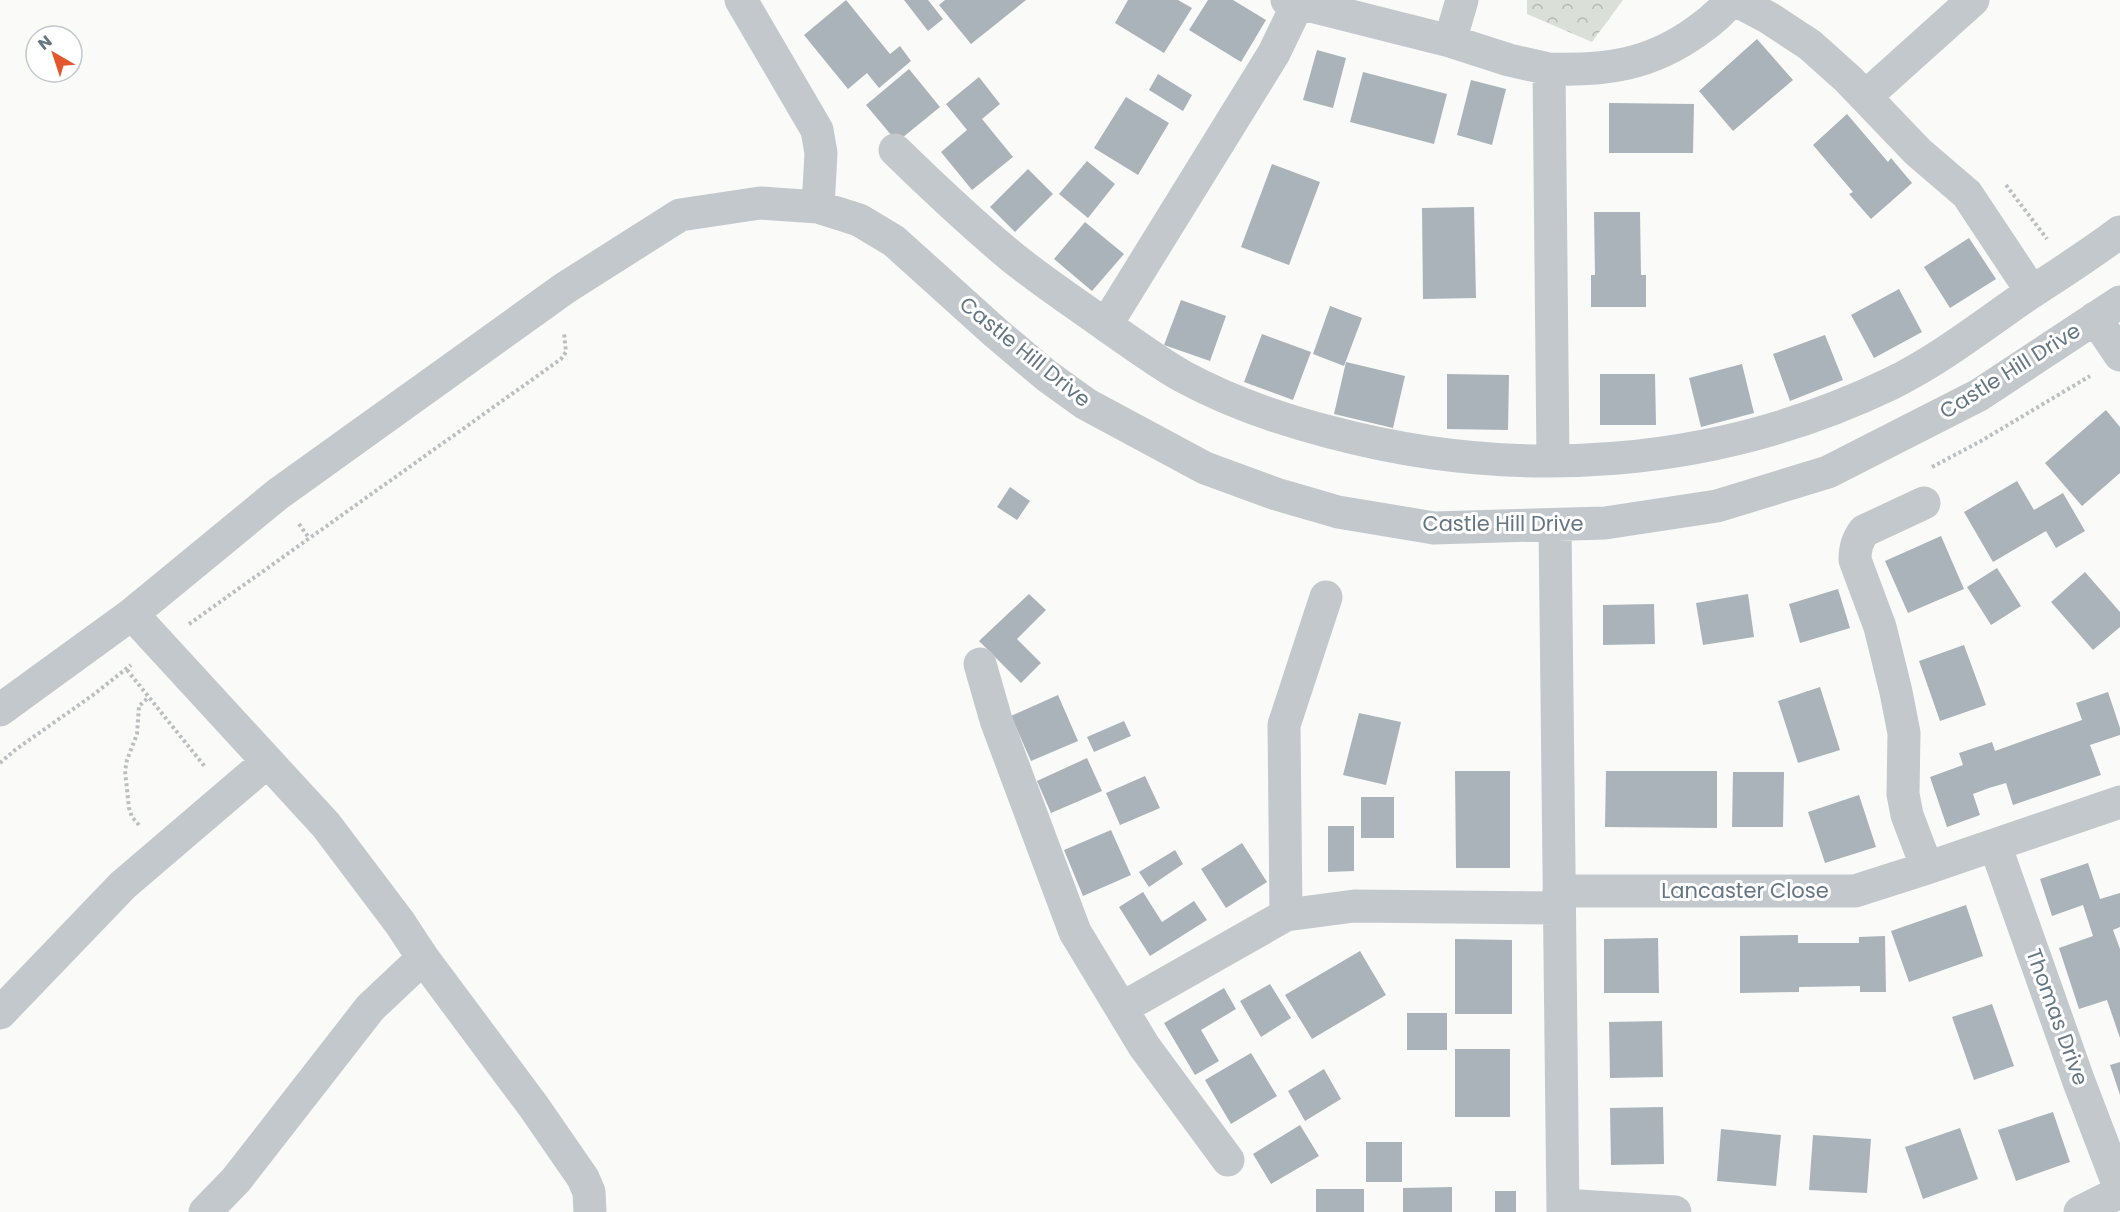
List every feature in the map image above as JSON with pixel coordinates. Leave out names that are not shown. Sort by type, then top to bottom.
[{"type":"street","points":[[741,0],[817,130],[821,153],[818,207]]},
{"type":"street","points":[[1450,41],[1462,0]]},
{"type":"street","points":[[1106,325],[1274,53],[1292,2],[1450,41],[1509,60],[1549,69],[1576,70],[1614,67],[1649,58],[1689,37],[1718,16],[1733,0],[1769,18],[1810,45],[1918,152],[1967,194],[2032,292]]},
{"type":"street","points":[[1865,97],[1973,0]]},
{"type":"street","points":[[1549,69],[1553,460]]},
{"type":"street","points":[[895,150],[952,205],[1012,257],[1147,355],[1185,377],[1228,398],[1318,429],[1419,452],[1494,459],[1594,460],[1657,455],[1721,443],[1818,414],[1913,372],[2120,232]]},
{"type":"street","name":"Castle Hill Drive","points":[[0,710],[132,614],[258,509],[565,288],[680,214],[760,203],[818,207],[859,220],[894,241],[1047,376],[1086,404],[1205,468],[1276,494],[1338,512],[1434,528],[1605,523],[1717,506],[1828,472],[1979,395],[2108,310]]},
{"type":"street","points":[[2108,310],[2120,355]]},
{"type":"street","points":[[1923,503],[1864,531],[1858,539],[1855,560],[1880,627],[1896,692],[1904,733],[1903,794],[1907,815],[1927,868]]},
{"type":"street","points":[[1556,525],[1563,1208],[1675,1212]]},
{"type":"street","points":[[1122,1008],[1286,915],[1284,725],[1326,597]]},
{"type":"street","points":[[132,614],[326,825],[534,1107],[583,1178],[590,1192],[590,1212]]},
{"type":"street","points":[[980,664],[996,720],[1075,932],[1144,1046],[1228,1160]]},
{"type":"street","points":[[0,1013],[123,885],[267,762]]},
{"type":"street","name":"Lancaster Close","points":[[1286,915],[1354,906],[1855,891],[2120,802]]},
{"type":"street","name":"Thomas Drive","points":[[1995,845],[2120,1190],[2080,1212]]},
{"type":"street","points":[[204,1212],[236,1180],[370,1008],[423,958]]},
{"type":"path","points":[[0,763],[159,644],[561,359],[566,352],[564,334],[568,326]]},
{"type":"path","points":[[1929,468],[2046,402],[2120,355]]},
{"type":"path","points":[[127,670],[227,795]]},
{"type":"path","points":[[149,698],[139,706],[136,734],[126,760],[125,771],[131,814],[160,852]]},
{"type":"green space","points":[[1527,0],[1623,0],[1592,42],[1527,14]]},
{"type":"building","points":[[846,0],[890,54],[900,46],[911,61],[879,88],[867,73],[848,89],[804,35]]},
{"type":"building","points":[[904,0],[928,0],[943,19],[928,31]]},
{"type":"building","points":[[945,0],[1026,0],[971,44],[939,5]]},
{"type":"building","points":[[1128,0],[1178,0],[1192,8],[1164,53],[1115,23]]},
{"type":"building","points":[[1208,0],[1233,0],[1266,20],[1241,62],[1189,30]]},
{"type":"building","points":[[1757,39],[1793,80],[1733,131],[1699,91]]},
{"type":"building","points":[[1317,50],[1346,58],[1333,108],[1303,100]]},
{"type":"building","points":[[909,69],[940,107],[897,142],[866,105]]},
{"type":"building","points":[[1363,72],[1447,94],[1434,144],[1350,122]]},
{"type":"building","points":[[1158,74],[1192,95],[1183,111],[1149,90]]},
{"type":"building","points":[[979,77],[1000,104],[982,119],[1013,157],[972,190],[941,152],[967,130],[946,104]]},
{"type":"building","points":[[1471,80],[1506,89],[1492,145],[1457,135]]},
{"type":"building","points":[[1126,97],[1169,123],[1138,175],[1094,148]]},
{"type":"building","points":[[1609,103],[1694,104],[1693,153],[1609,153]]},
{"type":"building","points":[[1847,114],[1888,162],[1891,158],[1912,183],[1871,219],[1849,194],[1853,192],[1813,145]]},
{"type":"building","points":[[1087,161],[1115,184],[1088,218],[1059,194]]},
{"type":"building","points":[[1272,164],[1320,182],[1289,265],[1241,247]]},
{"type":"building","points":[[1028,169],[1053,194],[1015,232],[990,207]]},
{"type":"building","points":[[1474,207],[1476,298],[1423,299],[1422,208]]},
{"type":"building","points":[[1594,212],[1640,212],[1641,275],[1646,275],[1646,307],[1591,307],[1591,275],[1595,275]]},
{"type":"building","points":[[1085,222],[1124,254],[1092,291],[1054,259]]},
{"type":"building","points":[[1969,238],[1996,279],[1950,308],[1924,267]]},
{"type":"building","points":[[1899,289],[1922,332],[1874,358],[1851,315]]},
{"type":"building","points":[[1181,300],[1226,316],[1210,361],[1164,345]]},
{"type":"building","points":[[1330,306],[1362,318],[1344,366],[1313,354]]},
{"type":"building","points":[[1262,334],[1311,352],[1293,400],[1244,382]]},
{"type":"building","points":[[1825,335],[1843,380],[1790,401],[1773,354]]},
{"type":"building","points":[[1346,362],[1405,376],[1393,428],[1334,414]]},
{"type":"building","points":[[1742,364],[1754,413],[1701,427],[1689,378]]},
{"type":"building","points":[[1447,374],[1509,375],[1508,430],[1447,429]]},
{"type":"building","points":[[1600,374],[1655,374],[1656,425],[1600,425]]},
{"type":"building","points":[[2106,410],[2120,427],[2120,473],[2082,506],[2045,463]]},
{"type":"building","points":[[2017,481],[2034,510],[2063,493],[2085,531],[2056,548],[2046,531],[1993,562],[1964,512]]},
{"type":"building","points":[[1010,487],[1030,501],[1017,520],[997,507]]},
{"type":"building","points":[[1941,536],[1964,589],[1908,613],[1885,561]]},
{"type":"building","points":[[1997,568],[2021,606],[1991,625],[1967,587]]},
{"type":"building","points":[[2085,572],[2120,612],[2120,627],[2093,650],[2051,602]]},
{"type":"building","points":[[1838,589],[1850,628],[1800,643],[1789,604]]},
{"type":"building","points":[[1029,594],[1046,610],[1017,639],[1041,663],[1021,683],[979,641]]},
{"type":"building","points":[[1748,594],[1754,637],[1703,645],[1696,603]]},
{"type":"building","points":[[1654,604],[1655,644],[1603,645],[1603,605]]},
{"type":"building","points":[[1964,645],[1986,705],[1940,721],[1919,661]]},
{"type":"building","points":[[1820,687],[1840,750],[1798,763],[1778,701]]},
{"type":"building","points":[[2108,692],[2120,728],[2120,735],[2090,745],[2101,775],[2013,805],[2006,783],[1989,788],[1973,794],[1980,815],[1947,827],[1930,777],[1963,765],[1959,753],[1992,742],[1995,751],[2082,720],[2076,703]]},
{"type":"building","points":[[1058,695],[1078,741],[1031,761],[1011,716]]},
{"type":"building","points":[[1359,713],[1401,722],[1386,785],[1343,775]]},
{"type":"building","points":[[1124,721],[1131,736],[1094,752],[1087,737]]},
{"type":"building","points":[[1087,758],[1102,791],[1051,813],[1037,781]]},
{"type":"building","points":[[1455,771],[1510,771],[1510,868],[1456,868]]},
{"type":"building","points":[[1606,771],[1717,771],[1717,828],[1605,827]]},
{"type":"building","points":[[1733,772],[1784,772],[1783,827],[1732,827]]},
{"type":"building","points":[[1145,776],[1160,808],[1120,825],[1106,793]]},
{"type":"building","points":[[1859,795],[1876,847],[1825,863],[1808,812]]},
{"type":"building","points":[[1361,797],[1394,797],[1394,838],[1361,838]]},
{"type":"building","points":[[1328,826],[1354,826],[1354,871],[1328,872]]},
{"type":"building","points":[[1111,830],[1131,875],[1083,896],[1064,850]]},
{"type":"building","points":[[1242,843],[1267,882],[1226,908],[1201,869]]},
{"type":"building","points":[[1175,850],[1183,864],[1149,887],[1139,872]]},
{"type":"building","points":[[2088,863],[2100,899],[2120,893],[2120,927],[2113,930],[2120,949],[2120,1038],[2107,1000],[2079,1009],[2059,948],[2093,936],[2083,905],[2052,916],[2040,879]]},
{"type":"building","points":[[1143,892],[1162,922],[1194,901],[1207,920],[1150,956],[1119,907]]},
{"type":"building","points":[[1966,905],[1983,956],[1909,982],[1891,931]]},
{"type":"building","points":[[1798,935],[1798,943],[1859,943],[1859,937],[1885,936],[1886,992],[1860,992],[1860,986],[1799,987],[1799,992],[1740,993],[1740,936]]},
{"type":"building","points":[[1658,938],[1659,993],[1604,993],[1604,939]]},
{"type":"building","points":[[1455,939],[1512,940],[1512,1014],[1455,1014]]},
{"type":"building","points":[[1360,951],[1386,995],[1312,1039],[1285,995]]},
{"type":"building","points":[[1270,984],[1291,1018],[1261,1037],[1240,1001]]},
{"type":"building","points":[[1224,988],[1236,1009],[1201,1030],[1219,1061],[1195,1075],[1164,1023]]},
{"type":"building","points":[[1992,1004],[2014,1066],[1974,1080],[1952,1017]]},
{"type":"building","points":[[1407,1013],[1447,1013],[1447,1050],[1407,1050]]},
{"type":"building","points":[[1662,1021],[1663,1077],[1610,1078],[1609,1022]]},
{"type":"building","points":[[1455,1049],[1510,1049],[1510,1117],[1455,1117]]},
{"type":"building","points":[[1251,1053],[1277,1096],[1231,1124],[1205,1080]]},
{"type":"building","points":[[2120,1062],[2120,1095],[2110,1065]]},
{"type":"building","points":[[1324,1069],[1341,1099],[1305,1121],[1288,1091]]},
{"type":"building","points":[[1663,1107],[1664,1164],[1611,1165],[1610,1108]]},
{"type":"building","points":[[2053,1112],[2070,1162],[2016,1181],[1998,1130]]},
{"type":"building","points":[[1300,1125],[1319,1156],[1271,1184],[1253,1154]]},
{"type":"building","points":[[1960,1128],[1978,1179],[1923,1199],[1905,1147]]},
{"type":"building","points":[[1721,1129],[1781,1135],[1776,1186],[1717,1181]]},
{"type":"building","points":[[1813,1135],[1871,1139],[1867,1193],[1809,1190]]},
{"type":"building","points":[[1366,1142],[1402,1142],[1402,1182],[1366,1182]]},
{"type":"building","points":[[1452,1187],[1452,1212],[1403,1212],[1403,1188]]},
{"type":"building","points":[[1316,1189],[1364,1189],[1364,1212],[1316,1212]]},
{"type":"building","points":[[1495,1191],[1516,1191],[1516,1212],[1495,1212]]}]
